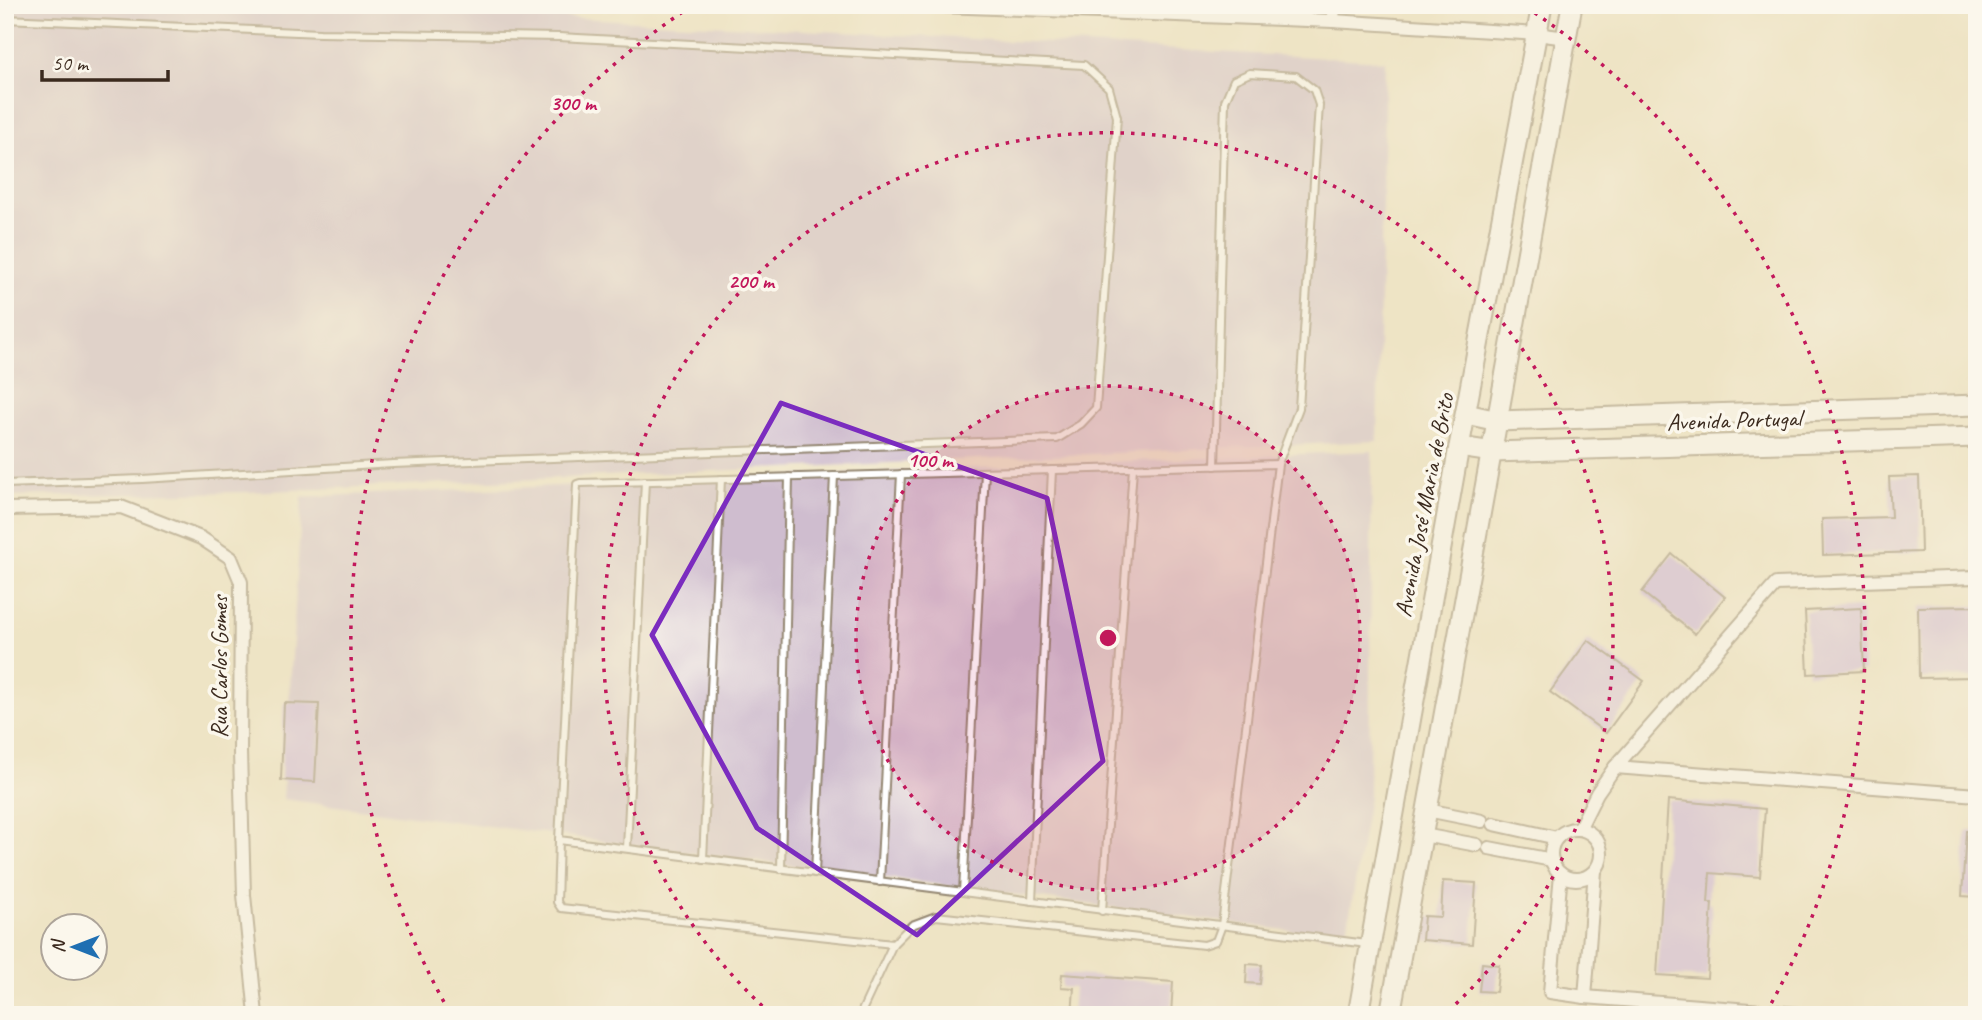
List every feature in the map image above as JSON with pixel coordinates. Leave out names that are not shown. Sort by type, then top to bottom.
[{"type":"main road","name":"Avenida José Maria de Brito","points":[[1358,1015],[1459,447],[1542,5]]},
{"type":"main road","points":[[1390,1015],[1573,5]]},
{"type":"main road","name":"Avenida Portugal","points":[[1466,414],[1498,421],[1977,405]]},
{"type":"main road","name":"Avenida Portugal","points":[[1459,447],[1493,452],[1977,437]]},
{"type":"street","points":[[917,5],[1146,10],[1566,38]]},
{"type":"street","points":[[1333,21],[1334,5]]},
{"type":"street","name":"Rua Carlos Gomes","points":[[5,509],[121,507],[201,538],[231,558],[241,582],[240,752],[244,895],[256,1015]]},
{"type":"street","points":[[1579,829],[1597,793],[1615,767],[1776,584],[1977,577]]},
{"type":"street","points":[[1615,767],[1977,795]]},
{"type":"street","points":[[1427,810],[1558,838]]},
{"type":"street","points":[[1488,847],[1492,824]]},
{"type":"street","points":[[1585,997],[1595,872],[1601,857],[1598,842],[1587,831],[1579,829],[1564,832],[1551,852],[1552,860],[1560,874],[1550,992],[1585,997],[1812,1015]]},
{"type":"street","points":[[1423,835],[1552,860]]},
{"type":"street","points":[[1560,874],[1574,879],[1595,872]]},
{"type":"lane","points":[[5,19],[320,33],[585,38],[1084,65],[1108,88],[1118,117],[1096,408],[1081,424],[1056,439],[393,464],[5,484]]},
{"type":"lane","points":[[860,1015],[893,944],[912,925],[936,916],[1204,945],[1216,941],[1222,925],[1278,464],[1299,408],[1319,106],[1314,90],[1296,76],[1250,73],[1234,80],[1225,102],[1214,466]]},
{"type":"lane","points":[[893,944],[561,908],[557,902],[559,840],[577,484],[1278,464]]},
{"type":"lane","points":[[1102,911],[1133,468]]},
{"type":"lane","points":[[1032,901],[1052,470]]},
{"type":"lane","points":[[962,892],[985,472]]},
{"type":"lane","points":[[880,882],[901,474]]},
{"type":"lane","points":[[815,873],[834,476]]},
{"type":"lane","points":[[781,869],[789,477]]},
{"type":"lane","points":[[703,859],[721,479]]},
{"type":"lane","points":[[627,848],[645,481]]},
{"type":"lane","points":[[559,840],[1369,944]]},
{"type":"highlighted area","points":[[781,403],[1047,498],[1103,761],[917,935],[757,828],[652,635]]},
{"type":"shaded area","points":[[5,5],[335,5],[1385,61],[1377,441],[249,492],[5,496]]},
{"type":"shaded area","points":[[1372,451],[1369,797],[1346,938],[283,799],[302,497]]},
{"type":"building","points":[[1919,476],[1921,552],[1823,555],[1822,519],[1891,517],[1889,477]]},
{"type":"building","points":[[1672,554],[1725,597],[1695,634],[1642,592]]},
{"type":"building","points":[[1977,606],[1977,677],[1919,678],[1918,607]]},
{"type":"building","points":[[1861,608],[1864,671],[1808,674],[1805,611]]},
{"type":"building","points":[[1588,640],[1644,681],[1606,733],[1550,692]]},
{"type":"building","points":[[284,703],[319,704],[315,782],[281,780]]},
{"type":"building","points":[[1668,800],[1765,809],[1760,877],[1710,873],[1708,903],[1712,903],[1707,978],[1657,975]]},
{"type":"building","points":[[1966,831],[1977,831],[1977,897],[1962,896]]},
{"type":"building","points":[[1443,881],[1476,883],[1472,944],[1422,940],[1424,916],[1441,917]]},
{"type":"building","points":[[1482,963],[1499,965],[1496,992],[1479,991]]},
{"type":"building","points":[[1247,964],[1262,965],[1260,984],[1246,983]]},
{"type":"building","points":[[1062,974],[1173,982],[1171,1015],[1072,1015],[1074,988],[1061,987]]}]
